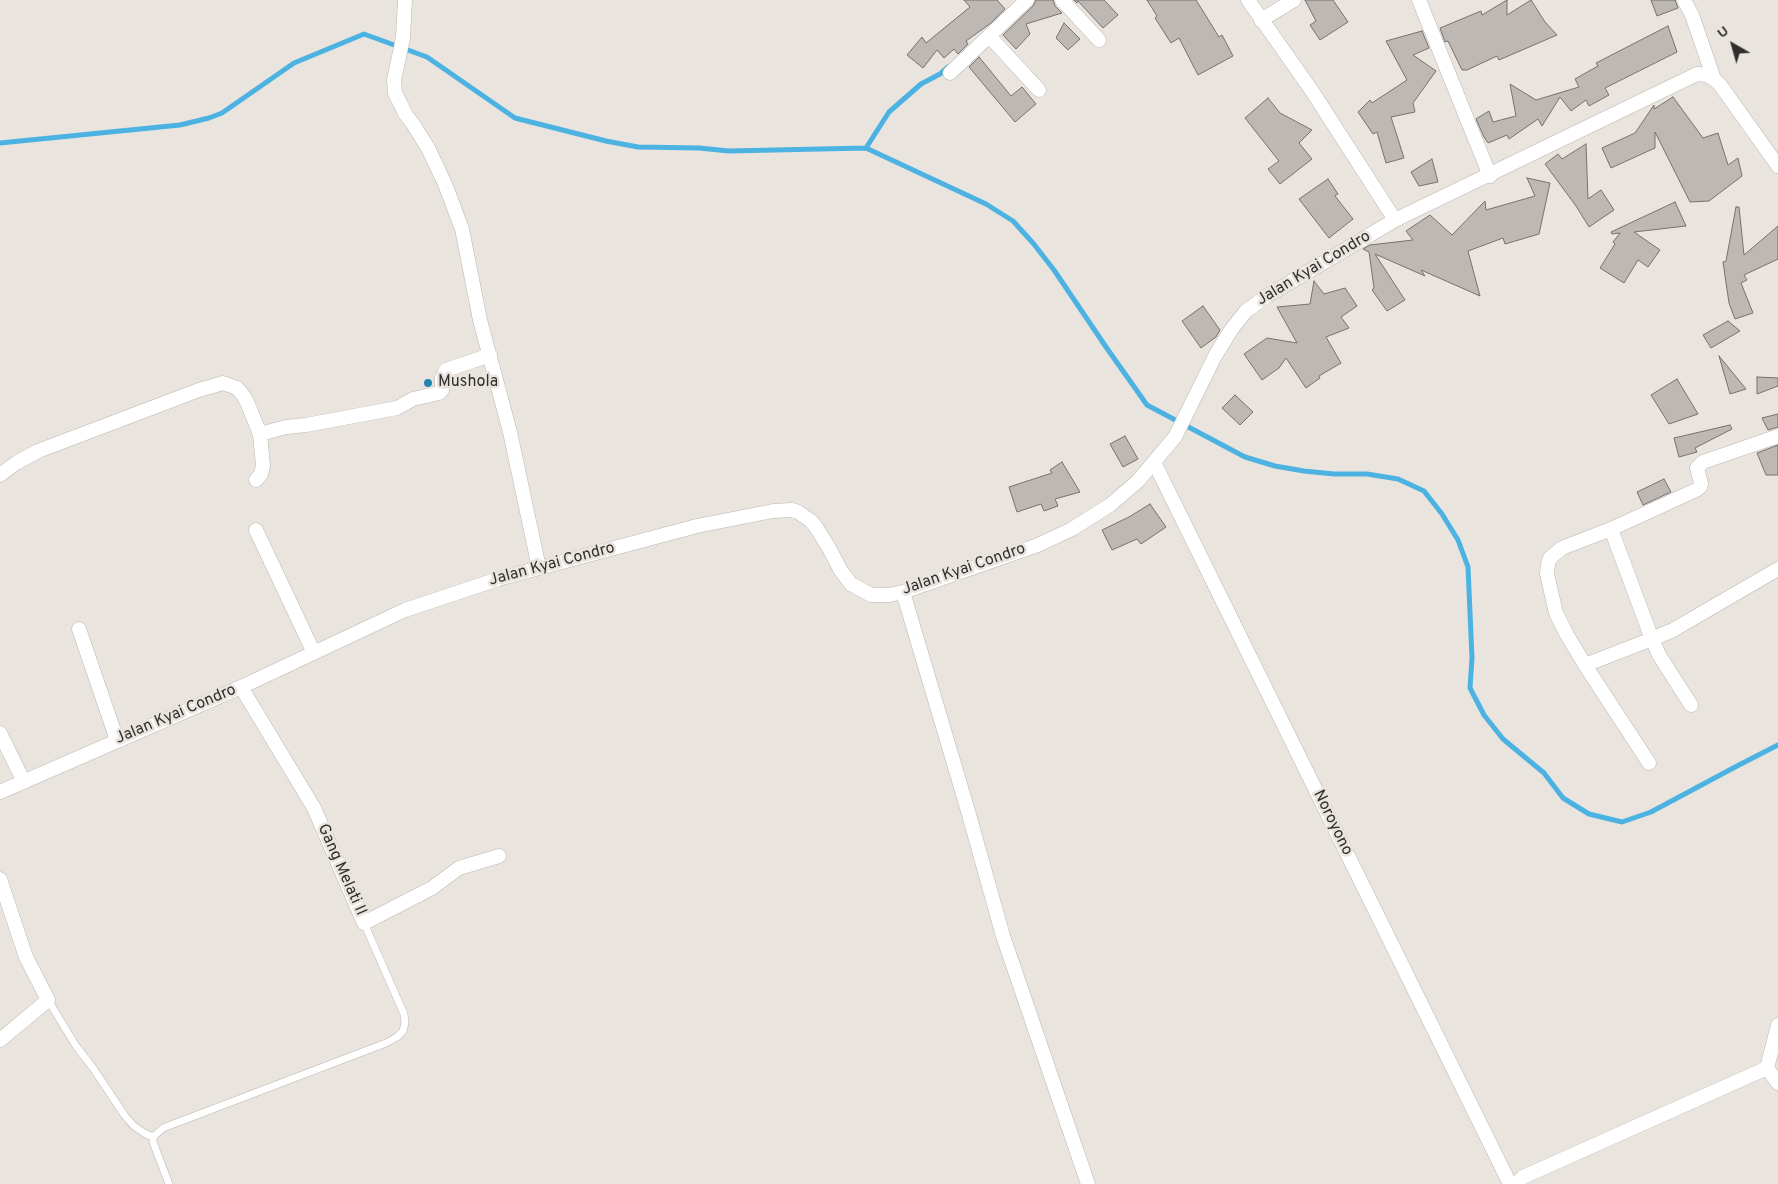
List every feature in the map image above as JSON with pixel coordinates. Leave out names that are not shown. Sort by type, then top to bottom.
[{"type":"street","points":[[405,0],[403,38],[394,80],[395,93],[406,115],[428,148],[445,184],[462,230],[480,320],[510,432],[539,568]]},
{"type":"street","points":[[1062,0],[1100,40]]},
{"type":"street","points":[[1248,0],[1312,92],[1395,220]]},
{"type":"street","points":[[1261,20],[1294,0]]},
{"type":"street","points":[[1419,0],[1490,176]]},
{"type":"street","points":[[1684,0],[1695,24],[1714,79],[1730,98],[1778,166]]},
{"type":"street","points":[[950,73],[1024,1]]},
{"type":"street","points":[[989,36],[1039,90]]},
{"type":"street","name":"Jalan Kyai Condro","points":[[0,792],[241,687],[405,610],[498,579],[697,526],[773,511],[792,510],[804,515],[811,521],[823,536],[840,571],[857,588],[871,596],[903,592],[1038,545],[1072,529],[1110,505],[1138,481],[1175,437],[1215,356],[1231,330],[1246,311],[1298,276],[1395,220],[1490,176],[1697,74],[1706,74],[1714,79]]},
{"type":"street","points":[[260,434],[286,427],[397,408],[413,399],[439,393],[442,390],[442,378],[446,370],[490,355]]},
{"type":"street","points":[[0,475],[16,463],[38,451],[199,390],[223,383],[237,388],[243,395],[248,402],[260,434],[263,466],[261,474],[256,480]]},
{"type":"street","points":[[1649,763],[1585,665],[1556,613],[1547,574],[1550,558],[1562,548],[1611,529],[1696,490],[1700,487],[1701,483],[1697,468],[1703,462],[1778,436]]},
{"type":"street","name":"Noroyono","points":[[1154,462],[1510,1184]]},
{"type":"street","points":[[1611,529],[1652,639],[1659,654],[1691,705]]},
{"type":"street","points":[[256,530],[314,653]]},
{"type":"street","points":[[1585,665],[1680,626],[1778,569]]},
{"type":"street","points":[[903,592],[1003,936],[1088,1184]]},
{"type":"street","points":[[79,629],[117,740]]},
{"type":"street","name":"Gang Melati II","points":[[241,687],[314,808],[364,923],[432,888],[459,868],[499,856]]},
{"type":"street","points":[[0,734],[24,782]]},
{"type":"street","points":[[0,879],[26,957],[48,1000],[0,1040]]},
{"type":"street","points":[[1767,1068],[1778,1025]]},
{"type":"street","points":[[1767,1068],[1778,1083]]},
{"type":"street","points":[[1516,1184],[1523,1177],[1767,1068]]},
{"type":"lane","points":[[153,1137],[163,1128],[397,1037],[403,1031],[405,1023],[404,1014],[364,923]]},
{"type":"lane","points":[[48,1000],[76,1046],[124,1116],[144,1133],[153,1137]]},
{"type":"lane","points":[[153,1137],[153,1142],[169,1184]]},
{"type":"building","points":[[964,0],[997,0],[1005,9],[991,23],[966,41],[968,44],[958,54],[954,49],[944,58],[937,50],[923,68],[907,55],[922,37],[926,43],[970,7]]},
{"type":"building","points":[[1036,0],[1053,0],[1055,6],[1062,13],[1026,24],[1030,34],[1016,49],[1003,35],[1033,6]]},
{"type":"building","points":[[1074,0],[1104,0],[1118,15],[1103,28],[1078,1],[1077,3]]},
{"type":"building","points":[[1147,0],[1196,0],[1219,37],[1222,35],[1233,56],[1198,75],[1179,38],[1171,43],[1155,18],[1157,16]]},
{"type":"building","points":[[1305,0],[1333,0],[1348,22],[1320,40],[1310,25],[1316,21]]},
{"type":"building","points":[[1507,0],[1507,15],[1531,0],[1545,22],[1557,35],[1499,60],[1497,56],[1467,70],[1462,70],[1448,41],[1445,42],[1440,28],[1481,11],[1482,15]]},
{"type":"building","points":[[1651,0],[1675,0],[1678,8],[1657,16]]},
{"type":"building","points":[[1064,23],[1080,39],[1068,50],[1056,38]]},
{"type":"building","points":[[1668,26],[1677,52],[1605,88],[1609,95],[1589,106],[1586,100],[1571,111],[1560,97],[1542,126],[1538,119],[1509,139],[1507,135],[1488,143],[1484,137],[1476,119],[1489,111],[1493,122],[1516,116],[1510,84],[1536,100],[1579,87],[1575,79],[1598,66],[1596,63]]},
{"type":"building","points":[[1422,31],[1429,48],[1413,55],[1436,71],[1413,103],[1415,112],[1391,117],[1404,158],[1386,163],[1377,132],[1373,134],[1358,112],[1370,100],[1372,103],[1407,80],[1386,41]]},
{"type":"building","points":[[979,57],[1011,96],[1022,87],[1036,104],[1015,122],[969,67]]},
{"type":"building","points":[[1673,97],[1703,138],[1718,133],[1728,165],[1738,158],[1742,176],[1709,201],[1690,202],[1655,132],[1655,148],[1611,168],[1602,148],[1635,133],[1654,105],[1654,109]]},
{"type":"building","points":[[1268,98],[1280,113],[1312,130],[1299,143],[1312,159],[1280,184],[1268,169],[1279,161],[1245,118]]},
{"type":"building","points":[[1586,144],[1588,199],[1601,190],[1614,210],[1589,227],[1545,164],[1558,154],[1562,159]]},
{"type":"building","points":[[1432,159],[1438,182],[1419,186],[1411,172]]},
{"type":"building","points":[[1527,178],[1550,183],[1539,234],[1505,244],[1503,238],[1468,251],[1480,296],[1421,270],[1425,276],[1375,254],[1405,300],[1387,311],[1372,290],[1374,288],[1369,252],[1363,249],[1370,245],[1413,240],[1406,231],[1430,215],[1452,235],[1485,201],[1486,210],[1535,196]]},
{"type":"building","points":[[1328,179],[1338,194],[1335,196],[1353,219],[1329,238],[1299,199]]},
{"type":"building","points":[[1675,202],[1686,226],[1634,232],[1660,250],[1648,267],[1638,260],[1624,283],[1600,268],[1615,244],[1613,242],[1620,233],[1612,234],[1611,232]]},
{"type":"building","points":[[1736,207],[1739,207],[1744,255],[1778,226],[1778,259],[1744,275],[1747,280],[1741,283],[1753,313],[1735,319],[1729,303],[1723,262],[1726,261]]},
{"type":"building","points":[[1314,281],[1324,294],[1345,288],[1357,306],[1341,317],[1349,328],[1326,337],[1341,363],[1319,376],[1320,378],[1306,388],[1286,358],[1279,368],[1262,380],[1244,354],[1267,338],[1297,343],[1277,307],[1310,304]]},
{"type":"building","points":[[1203,306],[1220,330],[1216,337],[1201,348],[1182,321]]},
{"type":"building","points":[[1728,321],[1740,331],[1711,348],[1703,335]]},
{"type":"building","points":[[1719,356],[1746,389],[1730,394]]},
{"type":"building","points":[[1757,377],[1778,378],[1778,386],[1757,394]]},
{"type":"building","points":[[1677,379],[1698,414],[1669,424],[1651,395]]},
{"type":"building","points":[[1235,395],[1253,412],[1240,425],[1222,408]]},
{"type":"building","points":[[1778,414],[1778,427],[1768,430],[1762,418]]},
{"type":"building","points":[[1730,425],[1732,429],[1695,448],[1697,452],[1679,457],[1674,438]]},
{"type":"building","points":[[1125,436],[1138,459],[1123,467],[1110,444]]},
{"type":"building","points":[[1778,445],[1778,475],[1766,475],[1757,453]]},
{"type":"building","points":[[1062,462],[1080,492],[1055,499],[1058,506],[1044,511],[1041,504],[1017,512],[1009,487],[1052,473],[1050,470]]},
{"type":"building","points":[[1664,479],[1671,492],[1643,505],[1637,492]]},
{"type":"building","points":[[1150,504],[1166,527],[1141,544],[1137,539],[1112,550],[1102,530]]},
{"type":"waterway","points":[[0,143],[180,125],[209,118],[222,113],[294,63],[364,34],[427,57],[515,118],[606,141],[638,147],[699,148],[729,151],[866,148],[986,204],[1013,221],[1054,270],[1147,405],[1245,457],[1275,466],[1304,471],[1334,474],[1367,474],[1398,479],[1424,491],[1442,514],[1458,540],[1468,567],[1472,658],[1470,688],[1484,715],[1503,739],[1544,773],[1563,798],[1589,814],[1622,822],[1651,812],[1778,745]]},
{"type":"waterway","points":[[866,148],[889,112],[921,84],[940,74],[948,67]]},
{"type":"place","name":"Mushola","points":[[428,383]]}]
